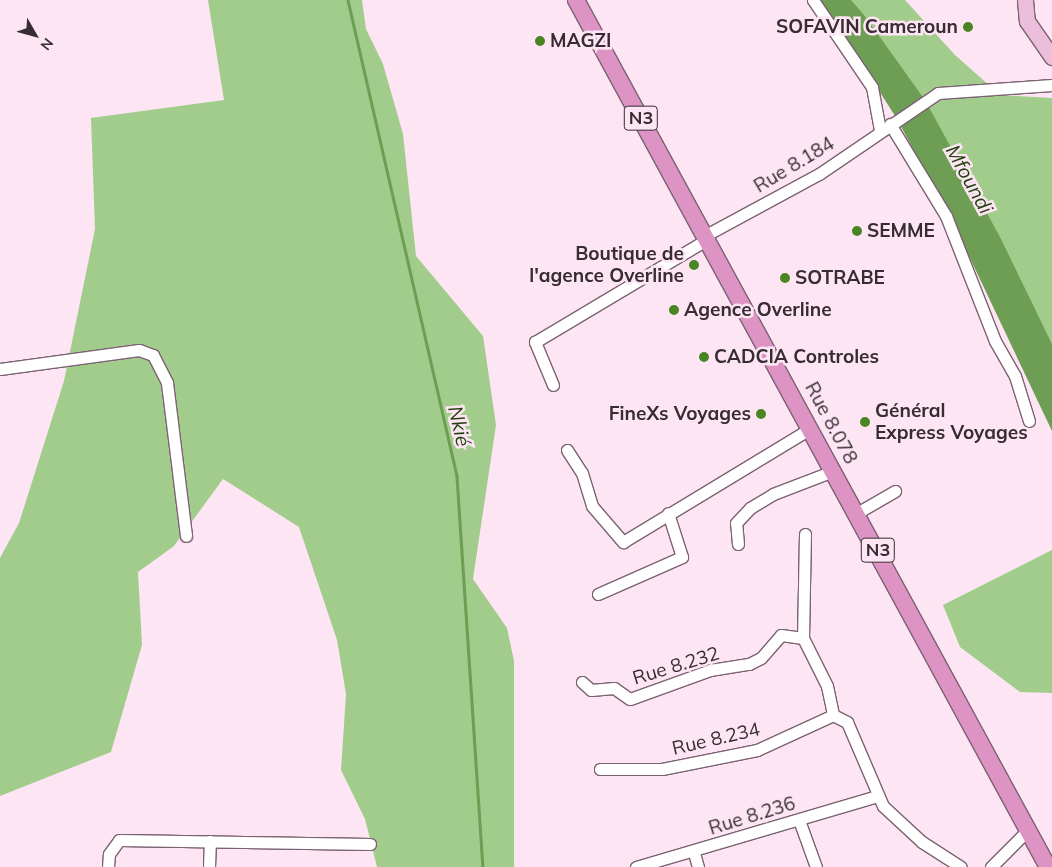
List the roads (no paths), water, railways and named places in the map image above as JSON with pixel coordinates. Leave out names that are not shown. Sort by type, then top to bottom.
[{"type":"highway","name":"Rue 8.078","points":[[576,0],[857,512],[1048,867]]},
{"type":"main road","points":[[1025,0],[1027,21],[1052,57]]},
{"type":"street","points":[[813,0],[872,87],[889,125],[946,216],[995,340],[1015,376],[1029,421]]},
{"type":"street","name":"Rue 8.184","points":[[553,386],[535,342],[707,237],[819,174],[926,100],[952,88],[1052,85]]},
{"type":"street","points":[[0,369],[139,350],[153,355],[167,383],[186,536]]},
{"type":"street","points":[[567,450],[582,472],[592,506],[623,542],[811,428]]},
{"type":"street","points":[[738,544],[736,523],[750,508],[773,494],[833,471]]},
{"type":"street","points":[[857,512],[895,491]]},
{"type":"street","points":[[598,594],[682,557],[668,513]]},
{"type":"street","points":[[805,534],[803,638],[827,686],[833,715],[847,722],[878,796],[901,824],[961,867]]},
{"type":"street","name":"Rue 8.232","points":[[582,682],[591,690],[614,688],[630,699],[710,670],[749,664],[761,658],[781,634],[803,638]]},
{"type":"street","name":"Rue 8.234","points":[[600,769],[662,769],[758,750],[833,715]]},
{"type":"street","name":"Rue 8.236","points":[[636,867],[694,853],[878,796]]},
{"type":"street","points":[[799,820],[816,867]]},
{"type":"street","points":[[992,867],[1028,830]]},
{"type":"street","points":[[108,867],[109,854],[120,840],[370,844]]},
{"type":"street","points":[[209,867],[210,841]]},
{"type":"street","points":[[694,853],[698,867]]},
{"type":"waterway","name":"Nkié","points":[[348,0],[457,477],[483,867]]},
{"type":"place","name":"SOFAVIN Cameroun","points":[[968,27]]},
{"type":"place","name":"MAGZI","points":[[540,41]]},
{"type":"place","name":"SEMME","points":[[857,231]]},
{"type":"place","name":"Boutique de l'agence Overline","points":[[694,265]]},
{"type":"place","name":"SOTRABE","points":[[785,278]]},
{"type":"place","name":"Agence Overline","points":[[674,310]]},
{"type":"place","name":"CADCIA Controles","points":[[704,357]]},
{"type":"place","name":"FineXs Voyages","points":[[761,414]]},
{"type":"place","name":"Général Express Voyages","points":[[865,422]]},
{"type":"water label","name":"Mfoundi","points":[[970,179]]}]
